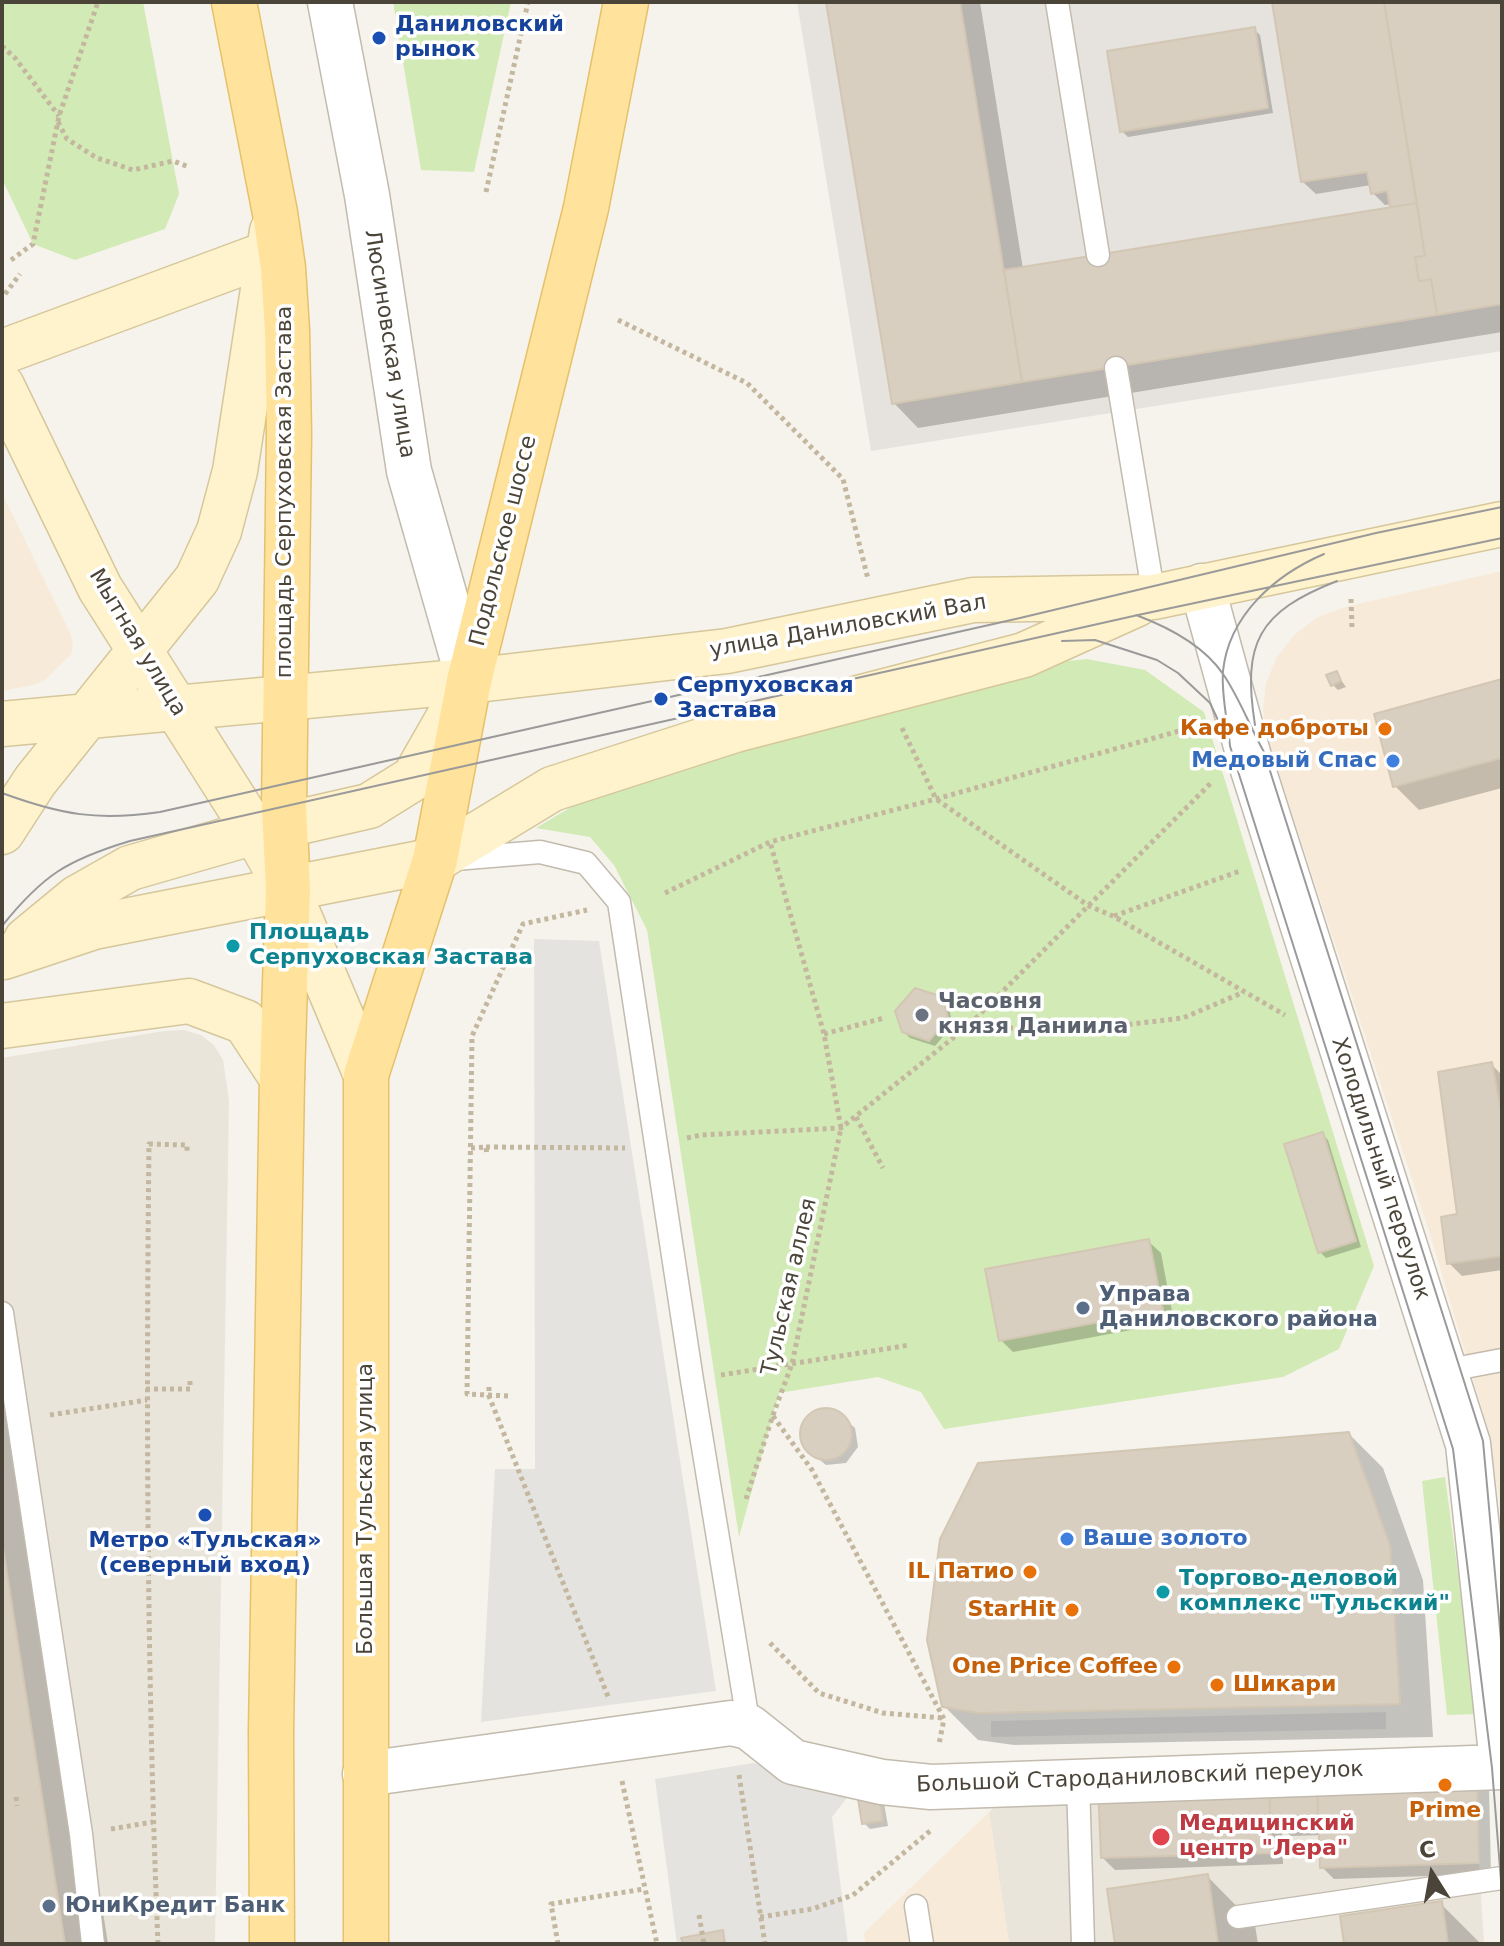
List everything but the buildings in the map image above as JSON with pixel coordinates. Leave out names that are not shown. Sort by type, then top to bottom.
[{"type":"main road","points":[[2,352],[272,233],[234,2]]},
{"type":"main road","name":"Подольское шоссе","points":[[366,1075],[435,860],[469,681],[586,208],[626,2]]},
{"type":"main road","name":"площадь Серпуховская Застава","points":[[2,832],[35,781],[197,579],[219,531],[235,471],[272,233]]},
{"type":"main road","name":"площадь Серпуховская Застава","points":[[272,233],[283,268],[289,433],[285,698],[270,829],[288,890],[366,1075]]},
{"type":"main road","name":"Мытная улица","points":[[2,386],[100,588],[176,708],[270,829]]},
{"type":"main road","name":"улица Даниловский Вал","points":[[285,698],[469,681],[727,651],[973,600],[1154,597],[1502,524]]},
{"type":"main road","points":[[3,958],[94,927],[435,860],[552,789],[735,730],[1024,655],[1154,597]]},
{"type":"main road","points":[[3,958],[77,898],[130,868],[270,829],[369,806],[414,778],[469,681]]},
{"type":"main road","name":"площадь Серпуховская Застава","points":[[176,708],[285,698]]},
{"type":"main road","points":[[2,724],[176,708]]},
{"type":"main road","name":"площадь Серпуховская Застава","points":[[282,1078],[288,890]]},
{"type":"main road","points":[[2,1026],[189,1001],[245,1022],[282,1078],[271,1732],[272,1944]]},
{"type":"main road","name":"Большая Тульская улица","points":[[366,1075],[366,1944]]},
{"type":"street","name":"Люсиновская улица","points":[[330,2],[367,195],[409,471],[469,681]]},
{"type":"street","name":"Холодильный переулок","points":[[1202,586],[1249,757],[1468,1444],[1502,1765]]},
{"type":"street","points":[[365,1774],[731,1723],[749,1727]]},
{"type":"street","name":"Большой Староданиловский переулок","points":[[749,1727],[793,1762],[882,1782],[931,1787],[1502,1765]]},
{"type":"lane","points":[[1057,2],[1098,255]]},
{"type":"lane","points":[[1116,368],[1154,597]]},
{"type":"lane","points":[[435,860],[540,852],[586,863],[619,902],[749,1727]]},
{"type":"lane","points":[[2,1313],[81,1834],[93,1944]]},
{"type":"lane","points":[[1444,1371],[1502,1360]]},
{"type":"lane","points":[[1078,1782],[1083,1944]]},
{"type":"lane","points":[[1238,1917],[1502,1878]]},
{"type":"lane","points":[[916,1906],[922,1944]]},
{"type":"path","points":[[11,260],[33,244],[59,119],[98,2]]},
{"type":"path","points":[[486,192],[528,2]]},
{"type":"path","points":[[2,46],[15,58],[59,119],[67,139],[97,158],[133,170],[173,161],[189,167]]},
{"type":"path","points":[[5,294],[20,274]]},
{"type":"path","points":[[618,320],[747,383],[843,479],[862,553]]},
{"type":"path","points":[[1351,592],[1352,628]]},
{"type":"path","points":[[665,893],[770,842],[1185,730]]},
{"type":"path","points":[[903,731],[936,799],[1089,906],[1113,916],[1286,1015]]},
{"type":"path","points":[[471,1148],[623,1149],[701,1135],[841,1128],[968,1026],[1218,775],[1249,757]]},
{"type":"path","points":[[770,842],[824,1034],[841,1128]]},
{"type":"path","points":[[1113,916],[1249,868]]},
{"type":"path","points":[[508,1396],[467,1394],[472,1036],[523,924],[588,909],[587,925]]},
{"type":"path","points":[[968,1026],[1073,1031],[1183,1018],[1245,992]]},
{"type":"path","points":[[824,1034],[884,1018]]},
{"type":"path","points":[[856,1117],[883,1168]]},
{"type":"path","name":"Тульская аллея","points":[[746,1500],[792,1364],[841,1128]]},
{"type":"path","points":[[621,1134],[623,1149]]},
{"type":"path","points":[[158,1944],[146,1389],[149,1144],[187,1145],[187,1153]]},
{"type":"path","points":[[486,1147],[487,1156]]},
{"type":"path","points":[[692,1380],[910,1345]]},
{"type":"path","points":[[146,1389],[190,1389],[190,1381]]},
{"type":"path","points":[[489,1387],[489,1396],[611,1705]]},
{"type":"path","points":[[64,1412],[147,1400]]},
{"type":"path","points":[[773,1415],[812,1470],[944,1719],[883,1713],[819,1693],[791,1666]]},
{"type":"path","points":[[621,1776],[657,1944]]},
{"type":"path","points":[[765,1944],[760,1917],[812,1909],[853,1895],[935,1827],[931,1787]]},
{"type":"path","points":[[16,1797],[17,1806]]},
{"type":"path","points":[[81,1834],[153,1822]]},
{"type":"path","points":[[558,1944],[551,1904],[644,1889]]},
{"type":"path","points":[[699,1915],[704,1944]]},
{"type":"shaded area","points":[[797,2],[1502,2],[1502,351],[871,451]]},
{"type":"shaded area","points":[[2,493],[71,635],[73,645],[71,654],[46,679],[2,691]]},
{"type":"shaded area","points":[[1502,571],[1502,1520],[1489,1432],[1430,1234],[1268,740],[1263,711],[1266,683],[1277,657],[1295,634],[1318,617],[1345,607]]},
{"type":"shaded area","points":[[534,939],[599,941],[716,1691],[481,1722],[495,1469],[535,1469]]},
{"type":"shaded area","points":[[184,1030],[201,1035],[214,1045],[223,1060],[229,1100],[215,1944],[2,1944],[2,1058]]},
{"type":"shaded area","points":[[1386,1712],[1386,1729],[991,1737],[991,1721]]},
{"type":"shaded area","points":[[753,1763],[853,1790],[832,1817],[848,1944],[677,1944],[655,1779]]},
{"type":"shaded area","points":[[1098,1785],[1101,1858],[1271,1853],[1270,1818],[1318,1817],[1320,1868],[1479,1863],[1484,1944],[1009,1944],[989,1812],[1013,1790]]},
{"type":"shaded area","points":[[989,1812],[1009,1944],[866,1944],[864,1933]]},
{"type":"green space","points":[[2,2],[143,2],[179,194],[165,229],[75,260],[33,244],[2,179]]},
{"type":"green space","points":[[393,2],[511,2],[474,172],[421,170]]},
{"type":"green space","points":[[1087,659],[1145,670],[1204,712],[1374,1266],[1339,1349],[1283,1377],[944,1429],[921,1392],[878,1377],[779,1393],[739,1537],[647,930],[614,865],[590,837],[536,828],[573,806],[750,749],[816,711],[1012,667]]},
{"type":"green space","points":[[1445,1477],[1477,1714],[1447,1715],[1422,1481]]},
{"type":"tram line","points":[[2,793],[43,807],[80,814],[117,816],[160,812],[1020,618],[1376,533],[1502,507]]},
{"type":"tram line","points":[[2,926],[30,894],[58,872],[89,855],[130,841],[1138,615],[1502,538]]},
{"type":"tram line","points":[[1324,554],[1272,585],[1257,599],[1234,632],[1223,671],[1225,709],[1230,746],[1453,1449],[1492,1768],[1502,1893]]},
{"type":"tram line","points":[[1255,725],[1251,672],[1254,652],[1262,634],[1289,605],[1337,581]]},
{"type":"tram line","points":[[1136,615],[1184,638],[1215,664],[1234,692],[1264,752],[1483,1441],[1502,1651]]},
{"type":"tram line","points":[[1062,641],[1095,640],[1157,660],[1178,673],[1210,703],[1224,733]]},
{"type":"place","name":"Даниловский рынок","points":[[379,38]]},
{"type":"place","name":"Серпуховская Застава","points":[[661,699]]},
{"type":"place","name":"Кафе доброты","points":[[1385,729]]},
{"type":"place","name":"Медовый Спас","points":[[1393,761]]},
{"type":"place","name":"Площадь Серпуховская Застава","points":[[233,946]]},
{"type":"place","name":"Часовня князя Даниила","points":[[922,1015]]},
{"type":"place","name":"Управа Даниловского района","points":[[1083,1308]]},
{"type":"place","name":"Метро «Тульская» (северный вход)","points":[[205,1515]]},
{"type":"place","name":"Ваше золото","points":[[1067,1539]]},
{"type":"place","name":"IL Патио","points":[[1030,1572]]},
{"type":"place","name":"Торгово-деловой комплекс \"Тульский\"","points":[[1163,1592]]},
{"type":"place","name":"StarHit","points":[[1072,1610]]},
{"type":"place","name":"One Price Coffee","points":[[1174,1667]]},
{"type":"place","name":"Шикари","points":[[1217,1685]]},
{"type":"place","name":"Prime","points":[[1445,1785]]},
{"type":"place","name":"Медицинский центр \"Лера\"","points":[[1161,1837]]},
{"type":"place","name":"ЮниКредит Банк","points":[[49,1906]]}]
